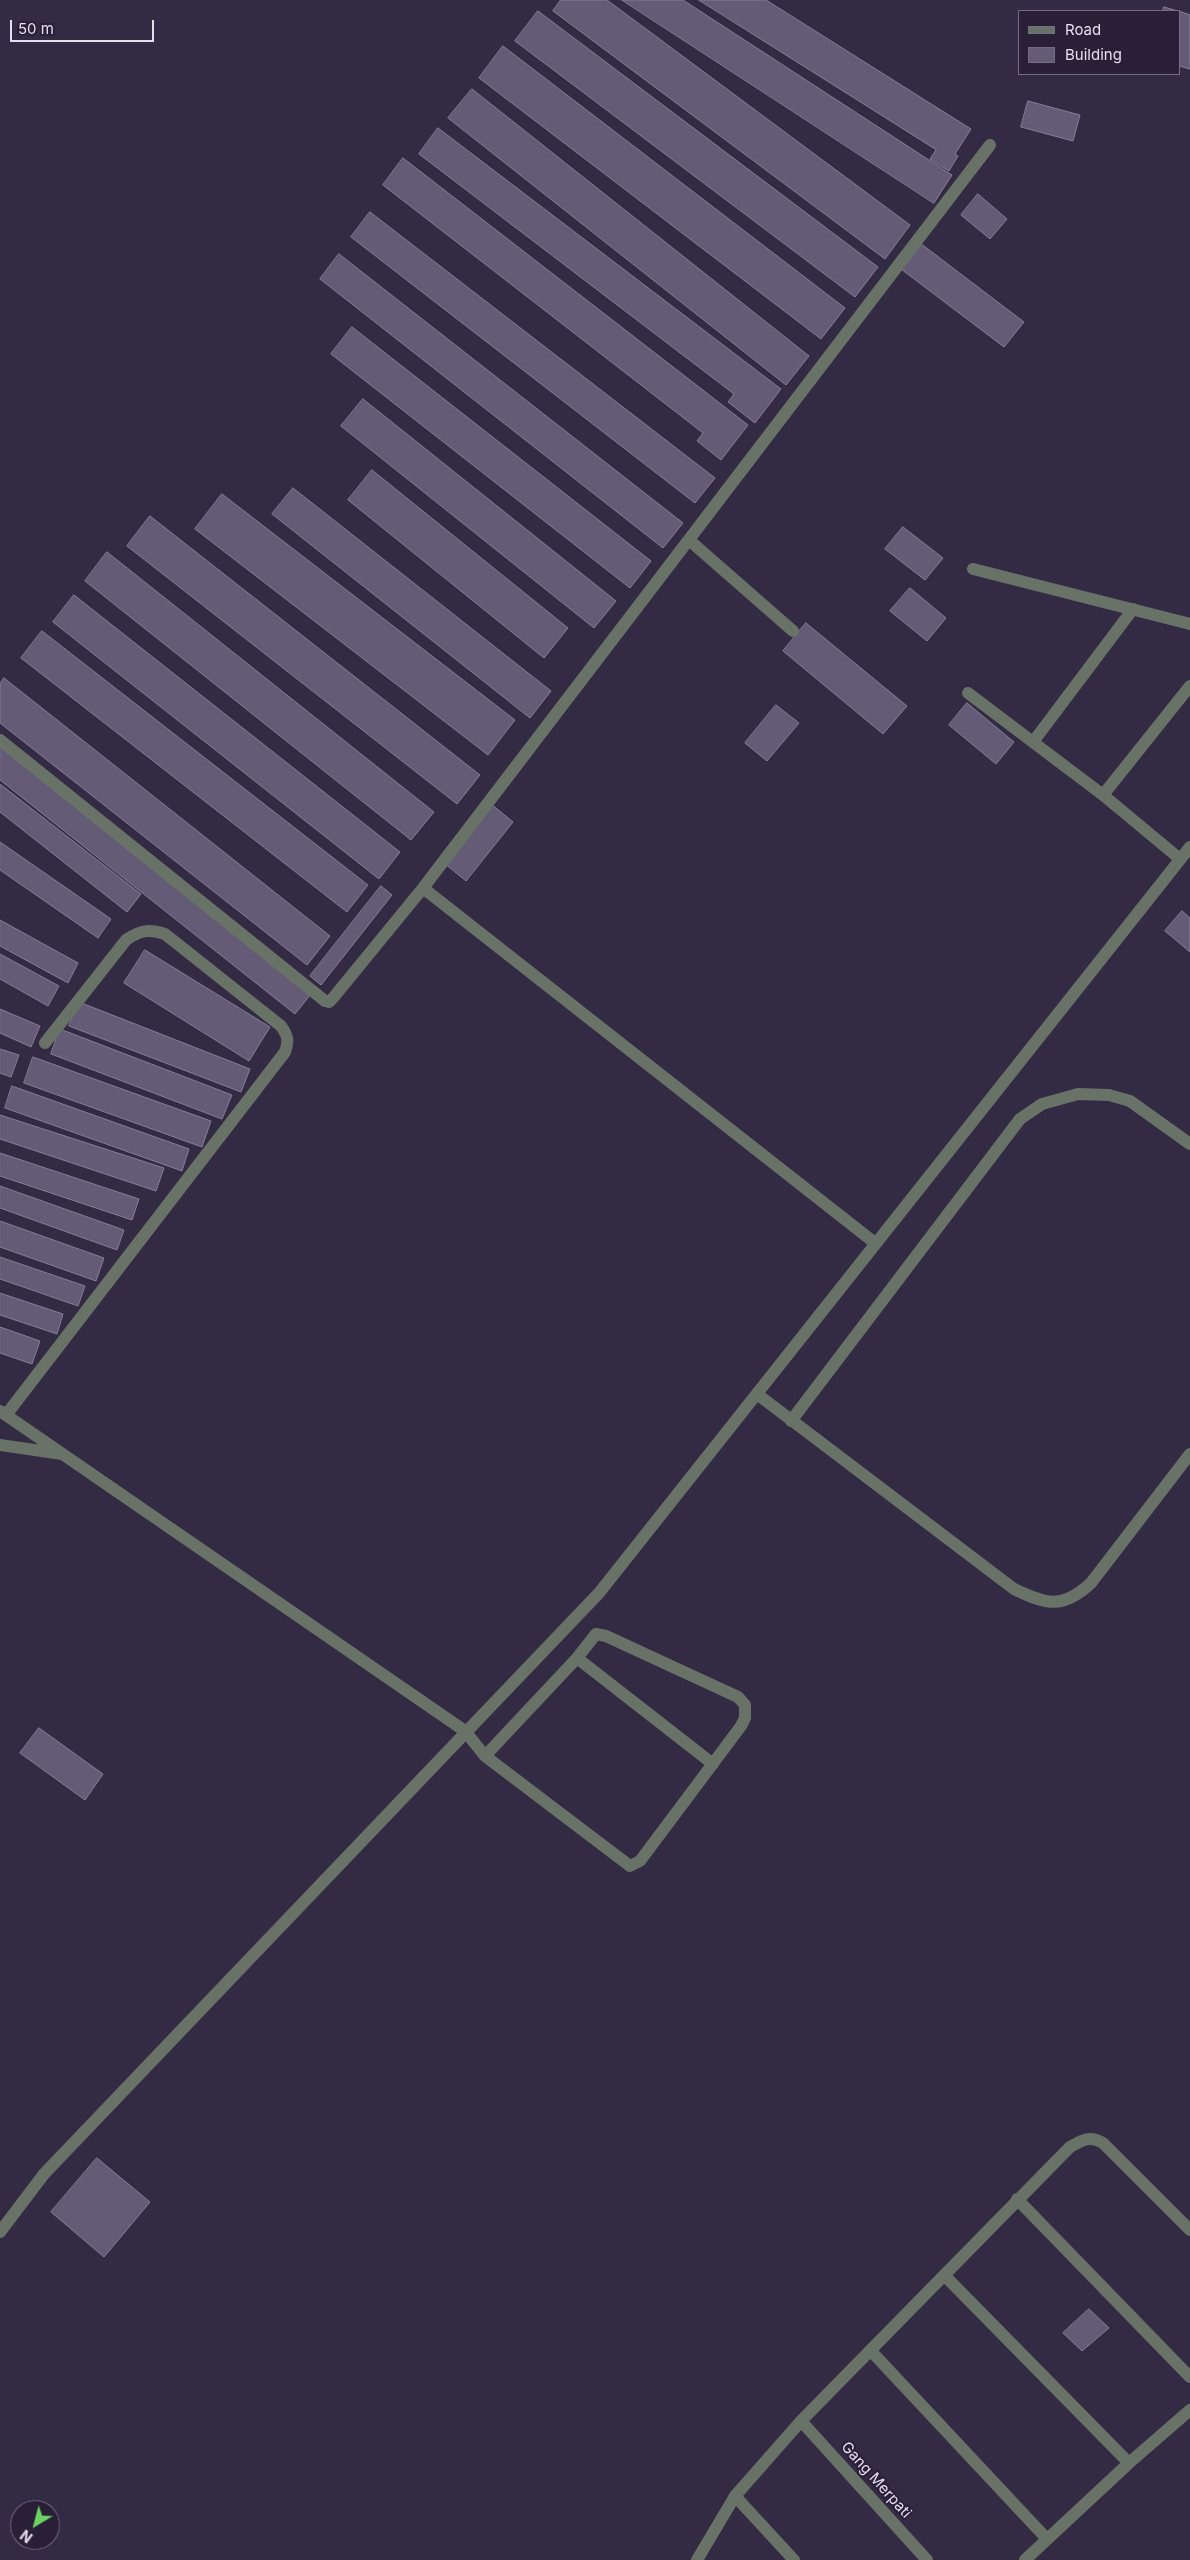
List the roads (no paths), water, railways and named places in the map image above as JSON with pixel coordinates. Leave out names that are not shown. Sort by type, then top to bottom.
[{"type":"street","points":[[0,740],[324,1001],[329,1002],[423,888],[990,146]]},
{"type":"street","points":[[689,540],[793,631]]},
{"type":"street","points":[[973,569],[1190,624]]},
{"type":"street","points":[[1032,742],[1133,610]]},
{"type":"street","points":[[1103,795],[1190,686]]},
{"type":"street","points":[[968,694],[1103,795],[1180,859]]},
{"type":"street","points":[[0,2232],[44,2174],[465,1731],[599,1593],[1190,847]]},
{"type":"street","points":[[423,888],[875,1243]]},
{"type":"street","points":[[45,1043],[126,940],[137,932],[151,930],[165,934],[281,1026],[288,1035],[288,1044],[285,1052],[3,1413],[465,1731],[485,1756],[626,1864],[633,1866],[640,1861],[713,1764],[745,1718],[745,1705],[742,1700],[602,1634],[592,1636],[577,1658],[485,1756]]},
{"type":"street","points":[[791,1421],[1020,1119],[1042,1104],[1078,1094],[1109,1095],[1130,1101],[1190,1144]]},
{"type":"street","points":[[757,1394],[1014,1589],[1037,1600],[1060,1603],[1078,1595],[1092,1583],[1190,1454]]},
{"type":"street","points":[[0,1445],[64,1454]]},
{"type":"street","points":[[577,1658],[713,1764]]},
{"type":"street","points":[[697,2560],[735,2496],[801,2421],[1070,2147],[1088,2138],[1096,2139],[1190,2230]]},
{"type":"street","points":[[1017,2199],[1190,2377]]},
{"type":"street","points":[[944,2274],[1129,2463]]},
{"type":"street","points":[[871,2350],[1048,2539]]},
{"type":"street","points":[[1025,2560],[1129,2463],[1190,2410]]},
{"type":"street","name":"Gang Merpati","points":[[801,2421],[927,2560]]},
{"type":"street","points":[[735,2496],[794,2560]]}]
